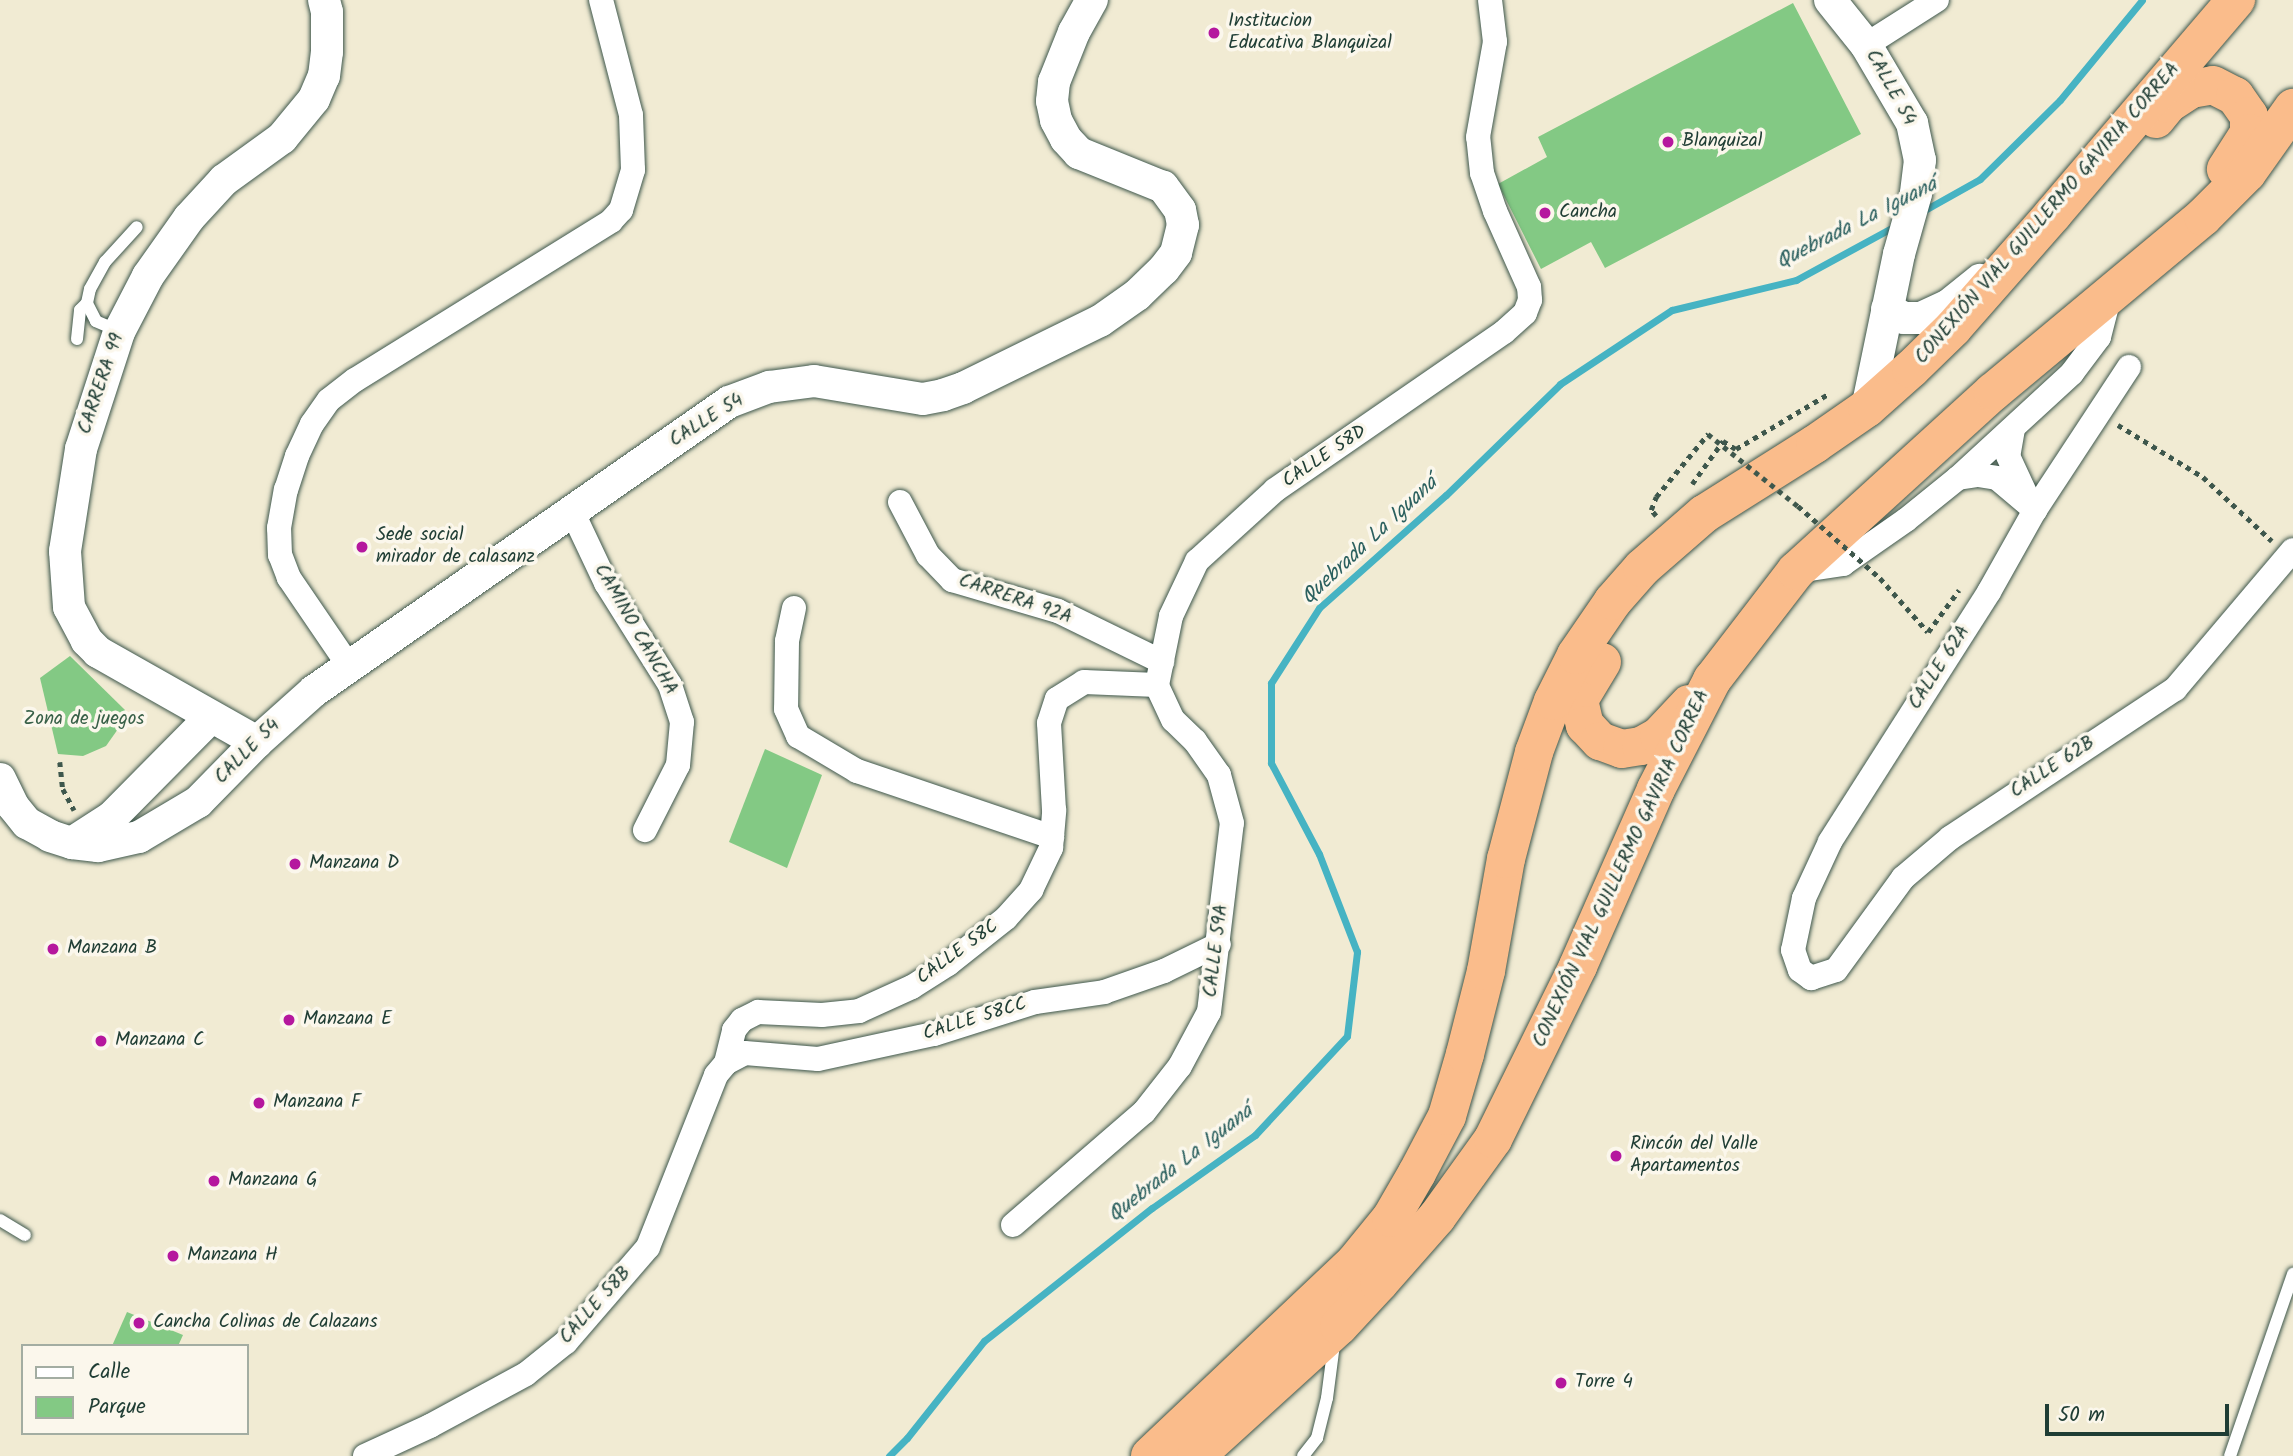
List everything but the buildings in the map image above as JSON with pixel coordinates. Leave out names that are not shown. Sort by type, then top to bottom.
[{"type":"highway","name":"CONEXIÓN VIAL GUILLERMO GAVIRIA CORREA","points":[[1150,1456],[1355,1262],[1391,1218],[1447,1116],[1486,971],[1506,859],[1534,752],[1553,701],[1576,655],[1613,601],[1642,568],[1704,514],[1815,444],[1851,398],[1953,328],[2236,0]]},
{"type":"highway","points":[[2073,188],[2141,139],[2168,104],[2192,89],[2213,85],[2235,96],[2249,116],[2249,133],[2233,162],[2180,220],[2157,255]]},
{"type":"highway","name":"CONEXIÓN VIAL GUILLERMO GAVIRIA CORREA","points":[[1196,1456],[1339,1326],[1437,1217],[1493,1139],[1578,966],[1656,789],[1712,680],[1796,571],[1993,392],[2203,217],[2247,173],[2293,108]]},
{"type":"highway","points":[[1613,601],[1609,651],[1578,700],[1585,725],[1600,741],[1622,749],[1641,746],[1669,726],[1712,680]]},
{"type":"street","name":"CARRERA 99","points":[[257,742],[99,652],[86,641],[69,607],[65,551],[71,497],[95,397],[119,332],[148,276],[189,218],[224,180],[282,138],[314,99],[324,76],[327,52],[327,12],[324,0]]},
{"type":"street","points":[[349,666],[289,578],[280,555],[279,528],[286,490],[297,456],[312,424],[329,400],[355,380],[611,221],[621,210],[632,170],[631,115],[601,0]]},
{"type":"street","name":"CALLE 54","points":[[0,779],[13,806],[27,823],[83,836],[98,846],[139,837],[162,826],[198,802],[257,742],[314,691],[729,402],[769,387],[814,381],[923,399],[943,395],[963,388],[1100,321],[1153,281],[1176,253],[1183,225],[1174,197],[1151,180],[1079,153],[1066,139],[1052,101],[1062,58],[1092,0]]},
{"type":"street","name":"CALLE 58D","points":[[1159,674],[1171,615],[1197,561],[1275,490],[1504,331],[1525,313],[1530,300],[1529,287],[1495,211],[1482,173],[1478,137],[1494,42],[1490,0]]},
{"type":"street","name":"CALLE 54","points":[[1830,0],[1866,45],[1913,124],[1920,160],[1916,194],[1887,309],[1851,398]]},
{"type":"street","points":[[1866,45],[1937,0]]},
{"type":"street","points":[[1887,309],[1904,318],[1921,318],[1949,304],[2029,240]]},
{"type":"street","points":[[1796,571],[1843,564],[1906,520],[1958,478],[2072,373],[2099,337],[2109,298]]},
{"type":"street","name":"CALLE 62A","points":[[1811,978],[1800,970],[1793,950],[1804,898],[1830,842],[1989,592],[2035,510],[2129,367]]},
{"type":"street","points":[[2013,429],[2008,456],[2035,510]]},
{"type":"street","points":[[1958,478],[1978,475],[1997,478],[2035,510]]},
{"type":"street","name":"CARRERA 92A","points":[[900,502],[928,555],[952,580],[1058,611],[1159,674]]},
{"type":"street","name":"CAMINO CANCHA","points":[[572,511],[606,583],[634,622],[670,685],[682,722],[678,765],[645,830]]},
{"type":"street","name":"CALLE 62B","points":[[1811,978],[1836,970],[1903,878],[1950,838],[2175,689],[2290,553]]},
{"type":"street","points":[[794,608],[787,641],[786,709],[798,736],[857,771],[1052,837]]},
{"type":"street","name":"CALLE 58C","points":[[726,1063],[734,1030],[742,1020],[758,1012],[822,1015],[859,1011],[912,987],[948,964],[1006,918],[1031,890],[1051,848],[1054,810],[1049,723],[1057,699],[1084,682],[1159,674]]},
{"type":"street","name":"CALLE 59A","points":[[1013,1226],[1144,1112],[1180,1066],[1209,1012],[1232,822],[1219,775],[1195,741],[1173,720],[1159,674]]},
{"type":"street","points":[[83,836],[132,797],[211,717]]},
{"type":"street","name":"CALLE 58CC","points":[[726,1063],[745,1053],[818,1059],[934,1034],[1035,1002],[1104,992],[1164,971],[1219,944]]},
{"type":"street","name":"CALLE 58B","points":[[365,1456],[430,1426],[526,1374],[566,1342],[648,1247],[716,1075],[726,1063]]},
{"type":"lane","points":[[119,332],[96,321],[88,303],[90,289],[105,262],[137,227]]},
{"type":"lane","points":[[77,339],[80,310],[88,303]]},
{"type":"lane","points":[[0,1220],[25,1235]]},
{"type":"lane","points":[[2230,1456],[2293,1274]]},
{"type":"lane","points":[[1303,1456],[1317,1438],[1339,1326]]},
{"type":"path","points":[[1686,491],[1723,441],[1736,449],[1851,398]]},
{"type":"path","points":[[2099,414],[2203,477],[2290,553]]},
{"type":"path","points":[[1662,517],[1654,515],[1651,510],[1656,497],[1708,434],[1798,506],[1880,578],[1928,632]]},
{"type":"path","points":[[60,762],[63,789],[83,836]]},
{"type":"green space","name":"Blanquizal","points":[[1793,3],[1861,134],[1605,268],[1591,242],[1541,269],[1498,184],[1547,157],[1538,137]]},
{"type":"green space","name":"Zona de juegos","points":[[70,656],[125,710],[118,729],[106,746],[83,756],[58,754],[40,678]]},
{"type":"green space","points":[[765,749],[822,775],[787,868],[729,842]]},
{"type":"green space","name":"Cancha Colinas de Calazans","points":[[127,1312],[183,1335],[179,1344],[113,1344]]},
{"type":"waterway","name":"Quebrada La Iguaná","points":[[1923,211],[1980,179],[2060,100],[2142,0]]},
{"type":"waterway","name":"Quebrada La Iguaná","points":[[889,1456],[907,1438],[984,1341],[1152,1208],[1255,1135],[1347,1036],[1357,952],[1319,854],[1271,763],[1271,683],[1319,608],[1446,495],[1560,384],[1672,310],[1796,280],[1897,225]]},
{"type":"place","name":"Institucion Educativa Blanquizal","points":[[1214,33]]},
{"type":"place","name":"Blanquizal","points":[[1668,142]]},
{"type":"place","name":"Cancha","points":[[1545,213]]},
{"type":"place","name":"Sede social mirador de calasanz","points":[[362,547]]},
{"type":"place","name":"Manzana D","points":[[295,864]]},
{"type":"place","name":"Manzana B","points":[[53,949]]},
{"type":"place","name":"Manzana E","points":[[289,1020]]},
{"type":"place","name":"Manzana C","points":[[101,1041]]},
{"type":"place","name":"Manzana F","points":[[259,1103]]},
{"type":"place","name":"Rincón del Valle Apartamentos","points":[[1616,1156]]},
{"type":"place","name":"Manzana G","points":[[214,1181]]},
{"type":"place","name":"Manzana H","points":[[173,1256]]},
{"type":"place","name":"Cancha Colinas de Calazans","points":[[139,1323]]},
{"type":"place","name":"Torre 4","points":[[1561,1383]]}]
